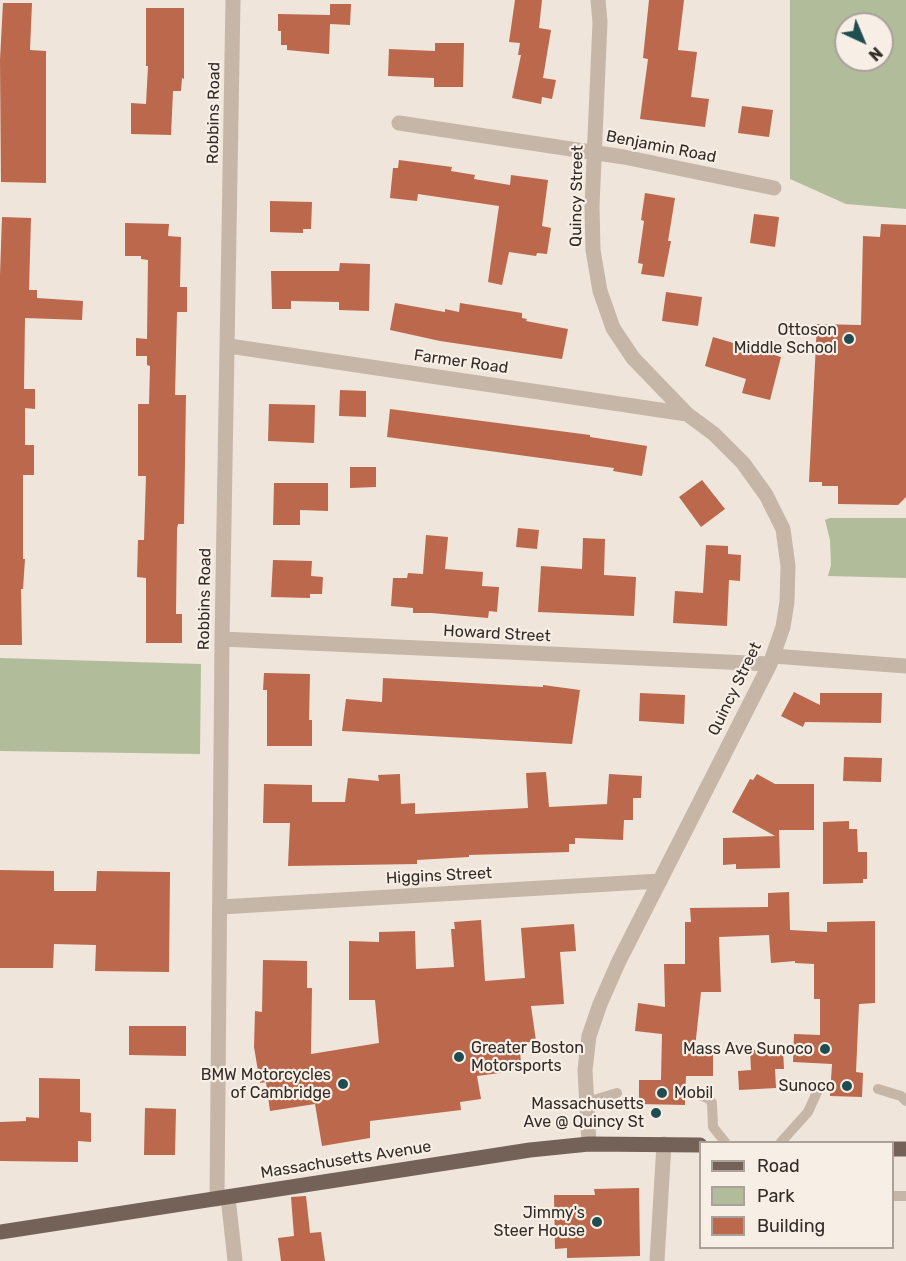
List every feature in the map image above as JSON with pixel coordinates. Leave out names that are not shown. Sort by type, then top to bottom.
[{"type":"main road","name":"Massachusetts Avenue","points":[[0,1232],[467,1158],[589,1144],[699,1144]]},
{"type":"street","name":"Robbins Road","points":[[233,0],[229,346],[222,639],[221,907],[222,1198],[235,1261]]},
{"type":"street","name":"Quincy Street","points":[[589,1144],[585,1070],[589,1036],[600,1004],[772,660],[783,627],[787,602],[788,566],[783,529],[766,495],[744,463],[714,434],[687,414],[633,358],[613,328],[600,291],[593,239],[592,206],[600,22],[598,0]]},
{"type":"street","name":"Benjamin Road","points":[[399,123],[595,153],[774,188]]},
{"type":"street","name":"Farmer Road","points":[[229,346],[687,414]]},
{"type":"street","name":"Howard Street","points":[[222,639],[906,666]]},
{"type":"street","name":"Higgins Street","points":[[221,907],[660,881]]},
{"type":"street","points":[[657,1261],[664,1144]]},
{"type":"lane","points":[[878,1089],[901,1096],[906,1101]]},
{"type":"lane","points":[[783,1141],[808,1112],[818,1090]]},
{"type":"lane","points":[[586,1102],[617,1093]]},
{"type":"lane","points":[[700,1095],[710,1099],[713,1127],[724,1141]]},
{"type":"green space","points":[[790,0],[906,0],[906,209],[846,204],[790,179]]},
{"type":"green space","points":[[830,518],[906,518],[906,578],[828,576],[831,565],[830,540],[825,520]]},
{"type":"green space","points":[[0,658],[201,664],[200,754],[0,751]]},
{"type":"building","points":[[515,0],[542,0],[539,28],[551,30],[543,78],[556,80],[552,99],[542,97],[541,104],[512,98],[521,55],[518,55],[520,43],[509,42]]},
{"type":"building","points":[[649,0],[684,0],[678,50],[697,52],[691,97],[709,99],[705,127],[640,119],[648,59],[643,58]]},
{"type":"building","points":[[3,3],[32,3],[30,50],[46,51],[46,183],[1,182],[0,60]]},
{"type":"building","points":[[330,4],[351,4],[350,25],[330,24],[329,54],[287,50],[287,45],[281,45],[278,14],[330,15]]},
{"type":"building","points":[[146,8],[184,8],[184,79],[182,78],[181,91],[173,91],[171,135],[131,134],[131,103],[146,104],[148,66],[146,66]]},
{"type":"building","points":[[435,43],[464,43],[463,87],[434,87],[434,78],[388,76],[389,49],[435,51]]},
{"type":"building","points":[[742,106],[773,110],[769,137],[738,133]]},
{"type":"building","points":[[399,160],[452,167],[451,171],[475,175],[474,179],[510,185],[511,175],[548,180],[542,226],[551,228],[547,254],[537,253],[536,256],[509,252],[502,285],[488,282],[499,206],[418,194],[417,201],[390,198],[393,168],[398,168]]},
{"type":"building","points":[[645,193],[675,198],[668,241],[671,241],[664,277],[641,274],[643,264],[638,263]]},
{"type":"building","points":[[270,201],[312,202],[311,229],[303,229],[303,233],[270,232]]},
{"type":"building","points":[[754,214],[779,217],[775,247],[750,243]]},
{"type":"building","points":[[2,217],[31,218],[29,290],[37,290],[37,298],[83,301],[82,320],[25,318],[24,389],[35,389],[35,409],[25,408],[25,445],[34,445],[34,475],[23,475],[23,559],[25,559],[23,589],[21,589],[22,645],[0,645]]},
{"type":"building","points":[[125,223],[169,224],[168,236],[181,237],[180,287],[187,287],[187,312],[177,312],[175,395],[186,395],[184,524],[178,524],[177,529],[176,614],[182,614],[182,643],[146,643],[146,578],[137,577],[138,540],[144,540],[146,476],[138,476],[138,404],[149,404],[150,366],[147,365],[147,356],[136,356],[136,338],[147,339],[148,260],[141,259],[141,256],[125,256]]},
{"type":"building","points":[[881,224],[906,225],[906,497],[898,505],[838,504],[838,486],[822,486],[822,482],[809,482],[817,324],[861,325],[863,236],[880,237]]},
{"type":"building","points":[[340,263],[370,264],[369,311],[339,310],[339,302],[291,301],[291,309],[272,309],[271,271],[339,271]]},
{"type":"building","points":[[666,292],[702,297],[698,326],[662,321]]},
{"type":"building","points":[[395,303],[445,312],[445,309],[459,312],[460,303],[522,313],[522,318],[527,319],[526,321],[568,329],[562,359],[440,341],[390,330]]},
{"type":"building","points":[[713,337],[781,357],[770,400],[742,393],[746,379],[705,366]]},
{"type":"building","points":[[340,390],[366,391],[366,417],[339,416]]},
{"type":"building","points":[[269,404],[315,405],[314,443],[268,441]]},
{"type":"building","points":[[390,409],[590,435],[590,437],[647,446],[642,476],[613,471],[614,468],[387,437]]},
{"type":"building","points":[[350,467],[376,467],[376,487],[350,488]]},
{"type":"building","points":[[702,480],[725,509],[701,527],[679,497]]},
{"type":"building","points":[[274,483],[328,483],[328,511],[300,510],[300,525],[273,525]]},
{"type":"building","points":[[518,528],[539,530],[537,549],[516,547]]},
{"type":"building","points":[[426,535],[448,537],[445,569],[483,572],[482,586],[499,587],[497,612],[489,611],[488,618],[413,613],[413,608],[391,606],[393,578],[407,578],[408,573],[423,574]]},
{"type":"building","points":[[583,538],[605,539],[604,575],[636,577],[634,616],[538,612],[541,566],[582,569]]},
{"type":"building","points":[[706,545],[728,546],[728,554],[741,555],[740,581],[729,580],[727,626],[673,623],[675,591],[703,593]]},
{"type":"building","points":[[273,560],[312,561],[311,576],[323,577],[322,594],[310,594],[310,598],[271,597]]},
{"type":"building","points":[[264,673],[310,674],[309,720],[312,720],[312,746],[267,746],[267,690],[263,690]]},
{"type":"building","points":[[383,678],[543,687],[543,685],[580,690],[572,744],[342,731],[346,699],[382,702]]},
{"type":"building","points":[[794,692],[820,705],[820,693],[882,693],[881,723],[805,722],[803,727],[781,716]]},
{"type":"building","points":[[640,693],[685,695],[684,724],[639,721]]},
{"type":"building","points":[[844,757],[882,758],[881,782],[843,781]]},
{"type":"building","points":[[546,772],[549,807],[607,804],[609,774],[642,776],[641,798],[633,798],[633,820],[624,820],[623,840],[575,838],[575,844],[569,844],[569,852],[469,855],[469,857],[417,860],[417,864],[288,866],[290,823],[263,823],[264,784],[312,785],[312,802],[345,802],[348,778],[379,781],[378,775],[400,774],[401,804],[415,803],[415,814],[528,808],[526,773]]},
{"type":"building","points":[[757,774],[775,784],[814,784],[814,830],[779,830],[780,868],[736,869],[736,864],[723,865],[723,838],[775,836],[732,812],[750,779],[753,780]]},
{"type":"building","points":[[849,821],[849,829],[857,829],[858,852],[867,852],[867,879],[863,879],[863,883],[823,884],[823,822]]},
{"type":"building","points":[[0,870],[54,871],[54,891],[96,891],[97,871],[170,872],[169,972],[95,971],[96,945],[54,944],[53,968],[0,968]]},
{"type":"building","points":[[789,892],[790,930],[827,932],[827,922],[875,921],[875,1003],[859,1004],[856,1072],[863,1073],[862,1097],[830,1096],[832,1064],[793,1062],[794,1034],[820,1035],[820,999],[814,999],[814,964],[795,963],[795,961],[771,963],[769,935],[719,937],[721,992],[701,992],[695,1048],[713,1048],[713,1076],[686,1076],[685,1105],[639,1104],[639,1080],[661,1080],[662,1034],[635,1031],[638,1003],[665,1007],[664,964],[685,964],[685,922],[691,922],[690,908],[768,907],[768,893]]},
{"type":"building","points":[[481,920],[485,981],[525,978],[521,928],[574,924],[576,951],[560,952],[564,1004],[531,1006],[536,1041],[519,1044],[522,1070],[477,1076],[481,1099],[460,1102],[461,1110],[370,1121],[370,1138],[322,1146],[315,1104],[270,1111],[266,1082],[260,1083],[254,1047],[255,1011],[262,1012],[263,960],[307,961],[307,988],[312,988],[311,1054],[379,1043],[375,1000],[349,1000],[349,941],[379,942],[379,932],[415,931],[416,969],[454,967],[451,929],[455,929],[454,922]]},
{"type":"building","points":[[129,1026],[186,1026],[186,1056],[129,1055]]},
{"type":"building","points":[[783,1049],[784,1069],[775,1069],[776,1088],[739,1090],[738,1071],[751,1070],[750,1050]]},
{"type":"building","points":[[39,1078],[80,1079],[80,1112],[91,1113],[91,1142],[78,1141],[78,1162],[0,1161],[0,1122],[26,1121],[26,1117],[39,1118]]},
{"type":"building","points":[[145,1108],[176,1109],[175,1155],[144,1155]]},
{"type":"building","name":"Jimmy's Steer House","points":[[639,1188],[640,1256],[567,1258],[567,1248],[555,1249],[554,1195],[595,1195],[594,1189]]},
{"type":"building","points":[[306,1196],[310,1233],[321,1232],[325,1261],[281,1261],[278,1238],[294,1236],[291,1197]]},
{"type":"place","name":"Ottoson Middle School","points":[[849,339]]},
{"type":"place","name":"Mass Ave Sunoco","points":[[825,1049]]},
{"type":"place","name":"Greater Boston Motorsports","points":[[459,1057]]},
{"type":"place","name":"BMW Motorcycles of Cambridge","points":[[343,1084]]},
{"type":"place","name":"Sunoco","points":[[847,1086]]},
{"type":"place","name":"Mobil","points":[[662,1093]]},
{"type":"place","name":"Massachusetts Ave @ Quincy St","points":[[656,1113]]},
{"type":"place","name":"Jimmy's Steer House","points":[[597,1222]]}]
